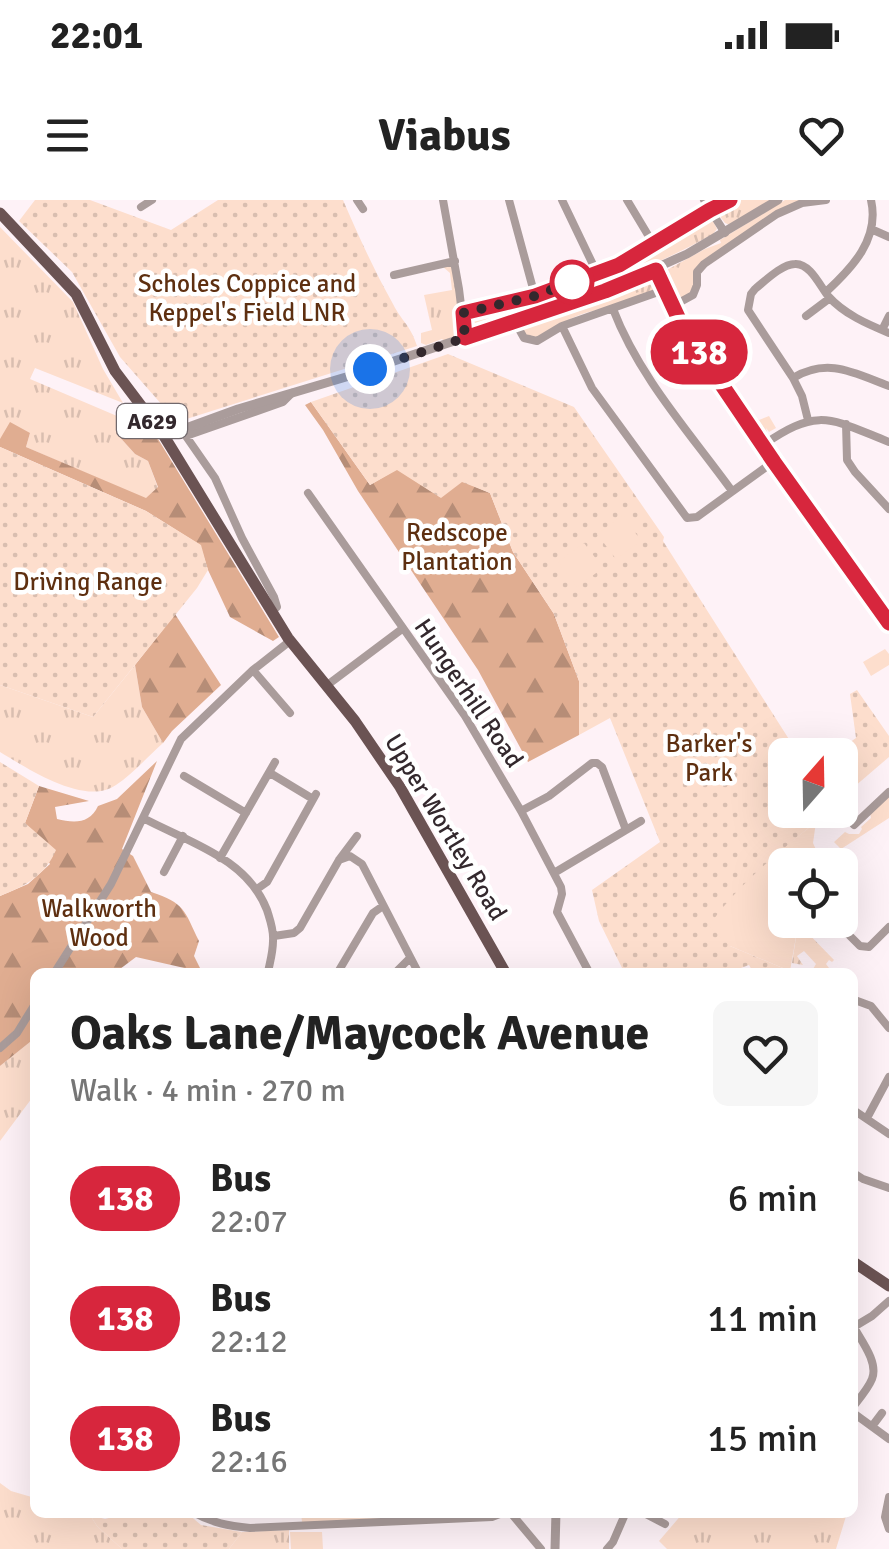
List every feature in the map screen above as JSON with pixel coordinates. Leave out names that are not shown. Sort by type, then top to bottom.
[{"type":"main road","name":"Upper Wortley Road","points":[[0,213],[76,294],[115,372],[164,436],[290,640],[400,786],[503,968]]},
{"type":"main road","points":[[858,1265],[889,1286]]},
{"type":"street","points":[[140,207],[152,200]]},
{"type":"street","points":[[357,200],[362,210]]},
{"type":"street","points":[[443,200],[465,338]]},
{"type":"street","points":[[509,200],[535,296]]},
{"type":"street","points":[[562,200],[597,273]]},
{"type":"street","points":[[627,200],[654,245]]},
{"type":"street","points":[[704,200],[725,234]]},
{"type":"street","points":[[463,313],[535,296],[619,265],[730,200]]},
{"type":"street","points":[[164,436],[605,291],[725,234],[778,200]]},
{"type":"street","points":[[671,307],[693,295],[701,266],[777,214],[826,200]]},
{"type":"street","points":[[812,315],[864,248],[872,230],[872,200]]},
{"type":"street","points":[[872,230],[889,237]]},
{"type":"street","points":[[394,276],[454,261]]},
{"type":"street","points":[[808,420],[793,378],[748,310],[751,294],[797,264],[806,267],[842,310],[885,332],[889,316]]},
{"type":"street","points":[[656,270],[682,326],[889,623]]},
{"type":"street","points":[[515,322],[522,336],[532,341],[562,326],[664,290]]},
{"type":"street","points":[[613,309],[644,370],[732,491]]},
{"type":"street","points":[[562,326],[592,388],[683,515],[696,517],[774,462]]},
{"type":"street","points":[[793,378],[818,368],[842,369],[889,386]]},
{"type":"street","points":[[763,445],[808,420],[846,424],[889,442]]},
{"type":"street","points":[[846,424],[847,460],[889,509]]},
{"type":"street","name":"Upper Wortley Road","points":[[184,432],[214,478],[274,596],[277,607],[272,612]]},
{"type":"street","name":"Hungerhill Road","points":[[308,493],[465,716],[521,811],[562,887],[557,912],[587,968]]},
{"type":"street","points":[[324,686],[402,629]]},
{"type":"street","points":[[58,968],[111,884],[181,739],[290,640]]},
{"type":"street","points":[[253,670],[290,714]]},
{"type":"street","points":[[220,858],[275,762]]},
{"type":"street","points":[[521,811],[550,796],[597,762],[626,830]]},
{"type":"street","points":[[257,890],[267,882],[314,797],[270,773]]},
{"type":"street","points":[[184,776],[246,813]]},
{"type":"street","points":[[858,821],[889,792]]},
{"type":"street","points":[[143,818],[234,866],[257,890],[274,936],[269,968]]},
{"type":"street","points":[[554,873],[641,821]]},
{"type":"street","points":[[164,872],[182,836]]},
{"type":"street","points":[[274,936],[294,933],[300,928],[357,836]]},
{"type":"street","points":[[339,860],[350,856],[362,864],[416,968]]},
{"type":"street","points":[[340,968],[372,913],[383,906]]},
{"type":"street","points":[[852,938],[860,946],[869,947],[889,927]]},
{"type":"street","points":[[400,968],[410,958]]},
{"type":"street","points":[[858,1001],[872,1006],[889,1028]]},
{"type":"street","points":[[0,1048],[17,1033],[30,1012]]},
{"type":"street","points":[[866,1118],[889,1077]]},
{"type":"street","points":[[858,1113],[889,1134]]},
{"type":"street","points":[[858,1176],[889,1188]]},
{"type":"street","points":[[858,1323],[889,1301]]},
{"type":"street","points":[[858,1336],[874,1374],[858,1401]]},
{"type":"street","points":[[873,1425],[882,1413]]},
{"type":"street","points":[[858,1414],[889,1439]]},
{"type":"street","points":[[889,1497],[885,1517],[889,1529]]},
{"type":"street","points":[[203,1518],[225,1526],[250,1528],[470,1518]]},
{"type":"street","points":[[513,1518],[541,1549]]},
{"type":"street","points":[[530,1536],[554,1546],[556,1518]]},
{"type":"street","points":[[607,1549],[623,1518]]},
{"type":"street","points":[[654,1518],[665,1524]]},
{"type":"green space","name":"Scholes Coppice and Keppel's Field LNR","points":[[35,200],[90,200],[171,230],[218,200],[343,200],[379,278],[417,346],[177,422],[120,357],[72,272],[19,221]]},
{"type":"green space","points":[[737,200],[771,200],[730,225],[719,215],[720,209]]},
{"type":"green space","points":[[785,200],[811,200],[796,204],[699,267],[691,294],[673,300],[665,271],[721,243],[720,240]]},
{"type":"green space","points":[[706,216],[711,217],[717,229],[713,234],[661,261],[481,329],[473,330],[470,326],[473,313],[561,293],[602,275],[606,279],[633,265],[632,260],[652,249],[655,254],[676,239],[672,237]]},
{"type":"green space","points":[[0,227],[73,302],[123,403],[35,368],[30,379],[117,416],[116,433],[135,454],[148,461],[158,488],[146,499],[26,447],[30,433],[0,439]]},
{"type":"green space","points":[[450,265],[462,332],[426,345],[421,343],[421,333],[432,330],[424,295],[452,290],[450,273],[442,266]]},
{"type":"green space","points":[[649,280],[656,283],[654,291],[576,316],[534,339],[526,336],[523,328],[527,321]]},
{"type":"green space","name":"Barker's Park","points":[[448,354],[574,407],[664,537],[788,738],[768,738],[768,828],[808,828],[789,848],[768,848],[768,883],[730,946],[783,968],[622,968],[599,921],[592,890],[660,842],[610,718],[579,735],[579,681],[554,614],[513,552],[490,493],[462,482],[441,498],[397,470],[370,485],[311,402]]},
{"type":"green space","points":[[735,388],[759,420],[769,416],[776,428],[769,432],[759,429],[732,391]]},
{"type":"green space","name":"Redscope Plantation","points":[[311,402],[370,485],[397,469],[440,497],[462,481],[490,493],[513,552],[554,614],[579,681],[579,735],[528,762],[478,670],[305,405]]},
{"type":"green space","points":[[117,416],[144,416],[279,637],[273,641],[230,617],[200,545],[146,511],[0,447],[10,422],[30,433],[26,447],[146,498],[158,487],[148,461],[135,454],[116,433]]},
{"type":"green space","name":"Driving Range","points":[[0,447],[146,511],[201,545],[208,570],[197,588],[93,717],[0,685]]},
{"type":"green space","points":[[623,515],[641,541],[616,559],[597,534]]},
{"type":"green space","points":[[584,543],[603,568],[577,587],[558,562]]},
{"type":"green space","points":[[175,614],[221,685],[163,743],[142,707],[135,665]]},
{"type":"green space","points":[[885,649],[889,665],[871,676],[863,662]]},
{"type":"green space","points":[[135,665],[142,707],[163,743],[116,785],[103,791],[73,788],[56,783],[0,752],[0,685],[93,717]]},
{"type":"green space","points":[[857,690],[889,736],[889,757],[858,784],[858,738],[850,694]]},
{"type":"green space","name":"Walkworth Wood","points":[[157,761],[122,849],[133,856],[151,892],[171,900],[186,915],[199,941],[194,956],[200,968],[136,957],[121,968],[30,968],[30,1042],[0,1066],[0,896],[28,884],[50,864],[25,823],[39,786],[89,801],[55,807],[57,819],[69,821],[81,821],[98,806],[117,799]]},
{"type":"green space","points":[[0,762],[39,786],[25,823],[56,850],[33,879],[0,896]]},
{"type":"green space","points":[[889,795],[889,818],[843,848],[834,842],[845,832],[859,834],[871,818],[870,813]]},
{"type":"green space","points":[[809,828],[815,828],[815,848],[785,848]]},
{"type":"green space","points":[[768,862],[768,938],[796,938],[791,968],[730,946],[709,926]]},
{"type":"green space","points":[[796,938],[813,938],[834,960],[826,964],[829,968],[814,968],[816,964],[804,951],[797,956],[803,965],[792,963]]},
{"type":"green space","points":[[30,1042],[30,1101],[0,1141],[0,1066]]},
{"type":"green space","points":[[0,1483],[30,1497],[30,1518],[92,1518],[122,1549],[0,1549]]},
{"type":"green space","points":[[92,1518],[193,1518],[201,1525],[242,1532],[229,1549],[122,1549]]},
{"type":"green space","points":[[302,1518],[462,1518],[327,1524],[302,1522]]},
{"type":"green space","points":[[678,1518],[845,1518],[836,1549],[667,1549],[659,1541]]},
{"type":"green space","points":[[289,1530],[289,1549],[229,1549],[242,1532]]},
{"type":"green space","points":[[290,1532],[322,1532],[323,1549],[291,1549]]},
{"type":"bus line","name":"138","points":[[730,200],[619,265],[535,296],[463,313],[465,338],[656,270],[682,326],[889,623]]},
{"type":"route","points":[[370,369],[465,338],[463,313],[535,296],[572,282]]}]
